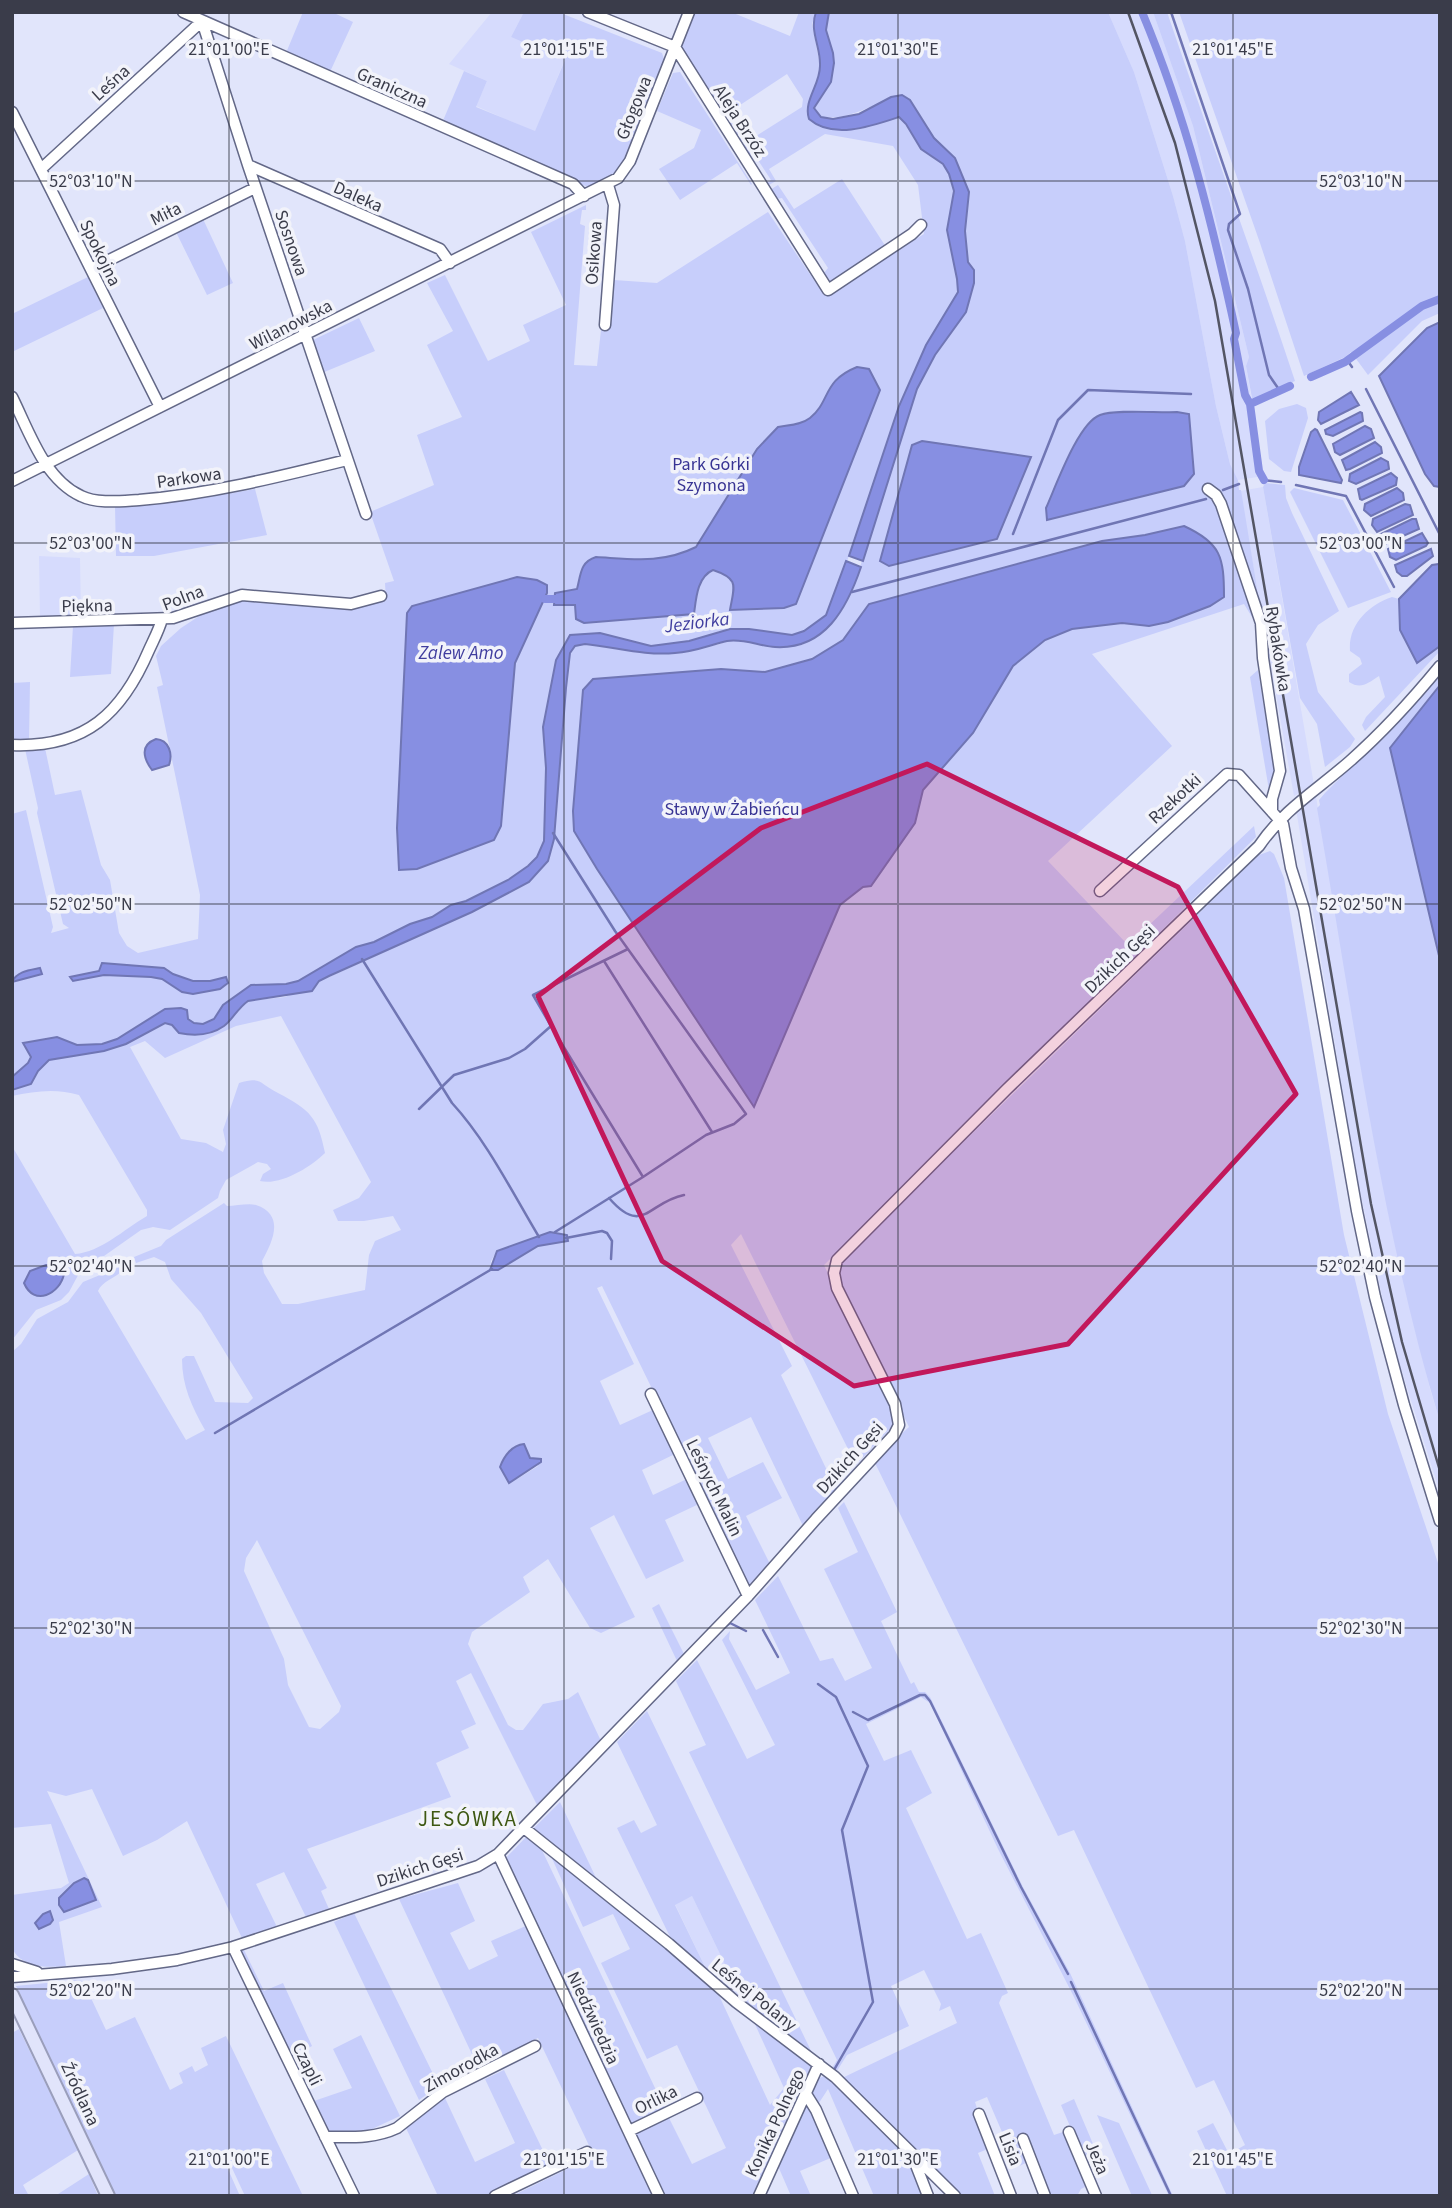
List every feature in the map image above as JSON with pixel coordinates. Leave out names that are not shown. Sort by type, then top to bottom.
[{"type":"main road","name":"Źródlana","points":[[12,1995],[15,2008],[46,2062],[108,2196]]},
{"type":"street","name":"Graniczna","points":[[183,12],[573,184],[584,196]]},
{"type":"street","points":[[588,12],[675,47]]},
{"type":"street","name":"Głogowa","points":[[584,196],[608,185],[622,173],[630,161],[689,12]]},
{"type":"street","name":"Sosnowa","points":[[202,21],[255,188],[366,514]]},
{"type":"street","name":"Leśna","points":[[41,169],[202,21]]},
{"type":"street","name":"Aleja Brzóz","points":[[675,47],[828,290],[922,225]]},
{"type":"street","name":"Spokojna","points":[[12,112],[160,407]]},
{"type":"street","name":"Daleka","points":[[248,165],[440,249],[450,263]]},
{"type":"street","name":"Osikowa","points":[[605,325],[614,205],[608,185]]},
{"type":"street","name":"Miła","points":[[91,269],[255,188]]},
{"type":"street","name":"Wilanowska","points":[[12,481],[584,196]]},
{"type":"street","name":"Parkowa","points":[[12,397],[46,464],[69,489],[81,497],[122,501],[181,496],[244,485],[348,460]]},
{"type":"street","name":"Rybakówka","points":[[1208,489],[1216,495],[1221,504],[1261,623],[1263,658],[1280,771],[1272,799],[1275,816]]},
{"type":"street","name":"Polna","points":[[12,745],[69,737],[90,728],[110,714],[139,674],[162,619],[181,617],[242,595],[351,604],[381,596]]},
{"type":"street","name":"Piękna","points":[[12,623],[162,619]]},
{"type":"street","name":"Dzikich Gęsi","points":[[12,1977],[111,1969],[177,1960],[233,1947],[478,1866],[498,1854],[748,1596],[898,1428],[895,1404],[837,1288],[834,1273],[837,1260],[1017,1080],[1259,846],[1275,816],[1320,788],[1375,738],[1405,708],[1440,666]]},
{"type":"street","name":"Rzekotki","points":[[1100,891],[1227,774],[1239,775],[1275,816]]},
{"type":"street","points":[[1275,816],[1284,827],[1290,869],[1304,909],[1357,1211],[1375,1297],[1404,1405],[1440,1521]]},
{"type":"street","name":"Leśnych Malin","points":[[650,1394],[748,1596]]},
{"type":"street","name":"Leśnej Polany","points":[[524,1828],[669,1944],[736,2002],[819,2064],[954,2196]]},
{"type":"street","name":"Niedźwiedzia","points":[[498,1854],[659,2196]]},
{"type":"street","name":"Czapli","points":[[233,1947],[354,2196]]},
{"type":"street","name":"Dzikich Gęsi","points":[[12,1964],[45,1974]]},
{"type":"street","name":"Zimorodka","points":[[325,2137],[376,2136],[388,2133],[397,2129],[443,2092],[535,2046]]},
{"type":"street","name":"Konika Polnego","points":[[763,2192],[819,2064]]},
{"type":"street","points":[[806,2094],[816,2110],[853,2196]]},
{"type":"street","name":"Orlika","points":[[629,2131],[698,2098]]},
{"type":"street","name":"Lisia","points":[[978,2114],[1011,2196]]},
{"type":"street","name":"Jeża","points":[[1069,2132],[1096,2196]]},
{"type":"street","points":[[1023,2139],[1045,2196]]},
{"type":"street","points":[[495,2196],[587,2152]]},
{"type":"street","points":[[913,2156],[928,2196]]},
{"type":"highlighted area","points":[[927,764],[1178,887],[1296,1094],[1068,1344],[854,1386],[662,1261],[538,996],[761,828]]},
{"type":"shaded area","points":[[492,12],[524,12],[511,37],[565,59],[535,132],[476,106],[487,81],[449,64]]},
{"type":"shaded area","points":[[1108,12],[1153,12],[1193,126],[1249,357],[1246,366],[1264,476],[1238,480],[1230,464],[1216,406],[1185,241],[1173,196],[1134,72]]},
{"type":"shaded area","points":[[1263,487],[1314,785],[1294,796],[1240,491]]},
{"type":"shaded area","points":[[39,556],[80,558],[81,617],[40,618]]},
{"type":"shaded area","points":[[1316,797],[1380,1172],[1440,1422],[1440,1493],[1397,1356],[1356,1172],[1296,809]]},
{"type":"shaded area","points":[[692,1896],[744,2004],[708,1973],[675,1904]]},
{"type":"green space","points":[[303,12],[332,12],[353,22],[329,74],[286,53]]},
{"type":"green space","points":[[524,12],[558,12],[662,53],[665,62],[620,168],[590,188],[442,123],[464,71],[487,81],[476,107],[535,131],[565,60],[511,37]]},
{"type":"green space","name":"Park Górki Szymona","points":[[695,12],[731,12],[790,36],[799,12],[816,12],[812,24],[820,65],[818,81],[811,96],[815,125],[846,129],[899,117],[921,149],[943,164],[954,191],[947,230],[958,292],[926,345],[899,406],[849,556],[826,615],[804,631],[792,635],[749,629],[719,631],[711,636],[689,641],[651,646],[600,633],[570,635],[556,660],[543,727],[546,768],[544,841],[537,857],[528,866],[508,880],[466,901],[451,905],[432,917],[410,924],[374,942],[356,947],[298,981],[251,985],[223,1005],[214,1019],[203,1024],[187,1019],[187,1010],[165,1009],[117,1039],[102,1044],[77,1045],[57,1037],[24,1043],[31,1056],[28,1063],[12,1077],[12,814],[26,810],[53,927],[51,933],[69,928],[63,924],[25,749],[45,748],[55,795],[81,790],[101,865],[110,880],[119,933],[127,946],[138,953],[198,939],[200,895],[157,687],[163,685],[156,656],[161,646],[181,628],[216,605],[248,598],[386,601],[385,583],[394,581],[370,512],[434,485],[417,435],[462,417],[427,345],[453,331],[427,283],[445,275],[488,361],[530,341],[523,325],[566,305],[531,232],[586,205],[586,210],[582,210],[580,224],[585,226],[574,365],[597,366],[601,330],[609,330],[614,280],[657,283],[768,212],[824,295],[924,234],[918,185],[893,146],[825,134],[769,169],[776,181],[767,186],[771,180],[754,154],[748,157],[742,145],[802,107],[803,99],[787,74],[731,111],[747,137],[740,142],[680,46]],"holes":[[[102,963],[164,968],[193,981],[219,978],[228,983],[220,989],[193,994],[182,992],[161,979],[152,977],[104,975],[73,981],[70,977],[99,971]]]},
{"type":"green space","points":[[829,12],[1108,12],[1134,72],[1185,241],[1216,406],[1230,464],[1241,490],[1261,612],[1253,614],[1252,617],[1244,604],[1092,654],[1172,746],[1048,861],[1128,945],[1254,826],[1256,837],[824,1265],[895,1418],[892,1427],[856,1465],[741,1234],[731,1245],[792,1366],[781,1375],[836,1489],[803,1526],[751,1417],[708,1438],[728,1479],[763,1462],[782,1498],[746,1516],[770,1564],[748,1586],[602,1286],[597,1288],[634,1364],[600,1381],[620,1425],[655,1409],[677,1453],[642,1470],[653,1495],[689,1478],[701,1503],[665,1520],[684,1561],[646,1579],[614,1515],[590,1528],[635,1617],[601,1633],[590,1628],[548,1559],[523,1577],[530,1592],[472,1632],[468,1644],[508,1725],[516,1730],[523,1730],[543,1704],[568,1699],[578,1692],[601,1741],[537,1805],[471,1673],[456,1681],[476,1724],[461,1731],[469,1748],[436,1763],[451,1797],[307,1849],[327,1888],[321,1891],[329,1909],[306,1917],[284,1872],[256,1884],[277,1927],[242,1938],[187,1821],[157,1840],[123,1856],[92,1789],[66,1796],[47,1791],[102,1907],[59,1922],[66,1966],[28,1963],[16,1954],[11,1943],[12,1895],[61,1888],[69,1883],[51,1824],[12,1828],[12,1352],[21,1344],[37,1319],[68,1302],[83,1282],[122,1266],[123,1270],[98,1291],[186,1440],[205,1430],[186,1387],[182,1359],[186,1356],[194,1356],[215,1402],[248,1403],[253,1398],[201,1313],[171,1279],[165,1262],[154,1257],[136,1263],[134,1257],[161,1246],[166,1240],[224,1203],[227,1206],[256,1205],[271,1215],[274,1222],[270,1246],[262,1261],[264,1273],[282,1304],[298,1304],[365,1290],[369,1255],[375,1241],[401,1230],[393,1216],[364,1221],[338,1221],[333,1210],[359,1198],[371,1182],[281,1016],[236,1026],[165,1058],[145,1041],[130,1047],[181,1139],[206,1143],[223,1152],[226,1144],[223,1130],[239,1083],[256,1081],[298,1104],[311,1116],[319,1131],[325,1153],[304,1169],[277,1181],[260,1181],[263,1174],[271,1169],[267,1164],[258,1162],[226,1180],[218,1198],[170,1230],[153,1227],[141,1230],[104,1256],[83,1266],[69,1292],[61,1300],[36,1310],[12,1340],[12,1146],[75,1254],[112,1240],[147,1216],[147,1210],[79,1095],[46,1091],[12,1096],[12,1090],[31,1084],[38,1071],[49,1060],[104,1051],[126,1044],[165,1023],[172,1025],[179,1033],[202,1035],[225,1026],[239,1007],[248,1001],[285,997],[472,912],[529,882],[554,839],[566,688],[570,653],[575,646],[585,644],[628,651],[717,645],[728,641],[745,641],[771,647],[802,645],[817,636],[852,592],[917,389],[935,355],[966,312],[968,262],[965,231],[969,192],[955,158],[934,138],[910,100],[880,104],[840,117],[821,117],[814,108],[818,103],[833,53],[826,30]],"holes":[[[1188,414],[1184,486],[1047,519],[1098,415]],[[922,441],[1031,457],[912,444]],[[550,1232],[568,1241],[538,1246],[498,1270],[490,1269],[497,1251]],[[524,1445],[530,1458],[537,1458],[538,1466],[517,1479]],[[257,1540],[341,1706],[339,1712],[320,1729],[309,1727],[288,1685],[284,1659],[244,1571],[246,1558]]]},
{"type":"green space","points":[[1153,12],[1167,12],[1295,381],[1257,398],[1252,398],[1246,366],[1249,357],[1193,126]]},
{"type":"green space","points":[[1179,12],[1440,12],[1440,313],[1422,321],[1368,375],[1351,352],[1304,376]]},
{"type":"green space","points":[[680,72],[751,185],[737,163],[680,200],[659,169],[694,148],[701,130],[657,111],[673,73]]},
{"type":"green space","points":[[842,179],[886,247],[838,276],[841,281],[833,284],[824,273],[828,268],[782,198],[776,199],[770,190],[778,185],[794,209]]},
{"type":"green space","points":[[203,219],[233,283],[207,295],[176,232]]},
{"type":"green space","points":[[88,277],[103,308],[12,352],[12,314]]},
{"type":"green space","points":[[359,318],[375,351],[322,373],[313,340]]},
{"type":"green space","points":[[1297,404],[1306,408],[1308,418],[1291,472],[1284,471],[1269,459],[1265,421],[1279,409]]},
{"type":"green space","points":[[1265,483],[1285,485],[1286,498],[1292,513],[1339,611],[1318,625],[1306,644],[1318,692],[1355,739],[1350,747],[1325,767],[1317,724],[1300,698],[1263,487]]},
{"type":"green space","points":[[1294,488],[1343,500],[1391,592],[1348,608],[1290,492]]},
{"type":"green space","points":[[255,489],[267,535],[154,556],[116,556],[115,506],[186,501]]},
{"type":"green space","points":[[1392,597],[1399,599],[1400,630],[1417,663],[1440,646],[1440,651],[1365,731],[1362,725],[1366,717],[1385,697],[1379,676],[1361,685],[1349,682],[1349,674],[1362,664],[1360,658],[1350,651],[1350,641],[1356,624],[1368,610]]},
{"type":"green space","points":[[114,624],[111,674],[70,677],[73,626]]},
{"type":"green space","points":[[1258,670],[1275,776],[1270,796],[1250,677]]},
{"type":"green space","points":[[1440,674],[1440,1422],[1419,1347],[1384,1194],[1317,808],[1325,793],[1423,695]]},
{"type":"green space","points":[[30,682],[29,741],[12,740],[12,683]]},
{"type":"green space","points":[[1270,851],[1274,854],[1284,878],[1344,1235],[1388,1414],[1440,1569],[1440,2196],[1227,2196],[1197,2131],[1213,2123],[1229,2154],[1245,2145],[1214,2080],[1196,2088],[1074,1830],[1058,1836],[875,1463],[888,1446],[909,1427],[840,1284],[840,1262],[1259,855]]},
{"type":"green space","points":[[844,1502],[897,1612],[881,1621],[911,1684],[914,1682],[919,1692],[925,1692],[930,1697],[1023,1887],[1070,1973],[1173,2196],[1169,2196],[1073,1995],[998,1849],[930,1703],[921,1697],[866,1724],[884,1761],[911,1750],[932,1793],[906,1808],[967,1939],[981,1933],[1008,1993],[1002,1996],[999,2003],[1054,2135],[1066,2131],[1089,2185],[1081,2189],[1077,2196],[1047,2196],[1030,2161],[1017,2167],[987,2097],[975,2102],[990,2148],[978,2153],[995,2196],[960,2196],[840,2079],[957,2023],[950,2006],[939,2011],[941,2004],[924,1970],[891,1986],[909,2026],[847,2055],[835,2074],[831,2070],[837,2060],[689,1752],[706,1745],[676,1681],[697,1660],[747,1759],[775,1745],[722,1640],[730,1631],[729,1639],[756,1690],[790,1673],[755,1600],[778,1576],[820,1661],[833,1658],[845,1681],[872,1668],[824,1569],[858,1552],[838,1508]]},
{"type":"green space","points":[[659,1604],[684,1654],[677,1661],[652,1608]]},
{"type":"green space","points":[[647,1711],[814,2057],[744,2004],[692,1896],[675,1905],[708,1973],[673,1943],[617,1828],[634,1820],[641,1833],[657,1825],[617,1742]]},
{"type":"green space","points":[[560,1802],[598,1882],[532,1830]]},
{"type":"green space","points":[[528,1835],[540,1846],[665,2109],[633,2124],[630,2124],[505,1859]]},
{"type":"green space","points":[[550,1854],[604,1895],[716,1989],[770,2105],[784,2088],[754,2022],[809,2060],[812,2069],[801,2096],[792,2107],[778,2150],[755,2196],[662,2196],[634,2132],[669,2118],[692,2164],[726,2148],[677,2045],[647,2059],[601,1963],[630,1949],[613,1914],[583,1927]]},
{"type":"green space","points":[[458,1883],[475,1921],[450,1933],[469,1970],[498,1956],[491,1941],[528,1925],[633,2152],[657,2196],[512,2196],[594,2156],[538,2038],[478,2067],[399,1899]]},
{"type":"green space","points":[[354,1913],[439,2086],[419,2100],[334,1922]]},
{"type":"green space","points":[[244,1950],[264,1991],[283,1983],[312,2046],[299,2053],[293,2050],[287,2052],[239,1952]]},
{"type":"green space","points":[[83,1981],[106,2030],[135,2017],[170,2090],[183,2083],[179,2073],[192,2066],[195,2072],[208,2065],[201,2048],[226,2036],[303,2196],[245,2196],[225,2153],[222,2156],[240,2196],[116,2196],[16,1986]]},
{"type":"green space","points":[[19,2029],[78,2150],[23,2185],[29,2196],[12,2196],[12,2033]]},
{"type":"green space","points":[[361,2035],[400,2116],[372,2129],[373,2132],[328,2134],[311,2102],[352,2088],[333,2049]]},
{"type":"green space","points":[[504,2070],[550,2165],[486,2196],[438,2196],[406,2128],[445,2098],[475,2162],[515,2143],[485,2079]]},
{"type":"green space","points":[[828,2075],[909,2158],[924,2196],[874,2196],[828,2089],[817,2106],[811,2096],[815,2082]]},
{"type":"green space","points":[[1074,2099],[1096,2151],[1083,2157],[1061,2105]]},
{"type":"green space","points":[[805,2103],[813,2110],[833,2157],[800,2171],[811,2196],[791,2196],[778,2162]]},
{"type":"green space","points":[[1097,2115],[1119,2123],[1152,2195],[1132,2196]]},
{"type":"green space","points":[[89,2174],[98,2196],[55,2196]]},
{"type":"water","points":[[816,12],[829,12],[826,30],[834,63],[831,82],[814,108],[821,117],[833,119],[859,114],[891,97],[902,95],[910,100],[934,138],[955,158],[969,192],[965,231],[968,262],[974,270],[974,283],[966,312],[935,355],[917,389],[863,561],[849,556],[899,406],[926,345],[958,292],[947,230],[954,191],[943,164],[921,149],[899,117],[865,127],[841,130],[829,129],[809,119],[808,106],[820,66],[814,32]]},
{"type":"water","points":[[1440,322],[1440,487],[1434,486],[1425,474],[1379,376],[1427,328]]},
{"type":"water","points":[[857,367],[869,369],[880,390],[796,604],[784,608],[730,610],[733,584],[728,577],[713,570],[700,583],[694,614],[584,623],[576,619],[575,605],[554,605],[555,593],[577,589],[584,565],[591,559],[659,558],[696,547],[757,449],[778,427],[810,418],[817,412],[838,378]]},
{"type":"water","points":[[1351,392],[1359,405],[1321,424],[1318,420],[1319,412]]},
{"type":"water","points":[[1116,412],[1189,414],[1194,474],[1184,486],[1047,520],[1046,508],[1062,471],[1076,442],[1092,420],[1100,415]]},
{"type":"water","points":[[1360,412],[1363,421],[1333,436],[1326,434],[1325,430]]},
{"type":"water","points":[[1365,426],[1371,429],[1374,438],[1340,455],[1335,452],[1333,444]]},
{"type":"water","points":[[1315,429],[1342,480],[1341,483],[1299,475],[1299,467],[1311,432]]},
{"type":"water","points":[[922,441],[1031,457],[997,539],[889,566],[880,561],[912,445]]},
{"type":"water","points":[[1375,442],[1381,447],[1382,453],[1346,470],[1342,460]]},
{"type":"water","points":[[1381,458],[1388,462],[1389,469],[1356,484],[1349,481],[1350,474]]},
{"type":"water","points":[[1391,473],[1397,478],[1396,485],[1360,499],[1358,489]]},
{"type":"water","points":[[1397,488],[1403,493],[1404,500],[1371,516],[1364,510],[1365,504]]},
{"type":"water","points":[[1405,504],[1410,505],[1413,515],[1377,532],[1372,525],[1373,519]]},
{"type":"water","points":[[1416,519],[1419,529],[1383,545],[1379,535]]},
{"type":"water","name":"Stawy w Żabieńcu","points":[[1184,526],[1206,539],[1218,553],[1223,571],[1224,597],[1210,606],[1168,622],[1149,626],[1122,623],[1072,629],[1045,640],[1013,666],[973,733],[923,790],[915,823],[871,886],[863,887],[840,905],[754,1107],[574,831],[573,811],[583,690],[593,679],[721,669],[765,672],[812,659],[843,640],[869,604],[1102,541]]},
{"type":"water","points":[[1422,533],[1428,543],[1426,546],[1396,560],[1390,557],[1388,549]]},
{"type":"water","points":[[1431,549],[1433,556],[1407,576],[1397,572],[1395,565]]},
{"type":"water","points":[[846,561],[861,567],[849,597],[832,624],[808,642],[775,647],[733,640],[664,654],[585,644],[575,646],[570,653],[566,688],[554,839],[548,861],[529,882],[472,912],[319,981],[312,991],[248,1001],[227,1023],[213,1032],[196,1035],[179,1033],[172,1025],[165,1023],[126,1044],[104,1051],[49,1060],[38,1071],[31,1084],[12,1090],[12,1077],[31,1057],[23,1043],[57,1037],[77,1045],[102,1044],[117,1039],[165,1009],[187,1010],[188,1019],[203,1024],[214,1019],[223,1005],[251,985],[298,981],[356,947],[432,917],[451,905],[466,901],[508,880],[537,857],[544,841],[546,768],[543,727],[556,660],[570,635],[600,633],[651,646],[689,641],[730,629],[792,635],[804,631],[826,615]]},
{"type":"water","points":[[1439,564],[1440,646],[1417,663],[1400,630],[1399,599],[1432,565]]},
{"type":"water","name":"Zalew Amo","points":[[517,577],[537,580],[547,585],[547,593],[515,663],[501,826],[494,840],[417,869],[399,870],[397,828],[407,613],[412,606]]},
{"type":"water","points":[[1440,685],[1440,960],[1390,748]]},
{"type":"water","points":[[156,739],[167,745],[170,761],[169,765],[152,770],[145,748]]},
{"type":"water","points":[[102,963],[164,968],[193,981],[226,977],[228,983],[220,989],[193,994],[182,992],[162,979],[151,977],[104,975],[73,981],[70,977],[99,971]]},
{"type":"water","points":[[40,968],[42,974],[12,982],[20,973]]},
{"type":"water","points":[[550,1232],[567,1235],[568,1241],[538,1246],[498,1270],[490,1270],[497,1251]]},
{"type":"water","points":[[46,1265],[57,1267],[64,1274],[62,1281],[46,1295],[34,1295],[24,1283],[30,1271]]},
{"type":"water","points":[[524,1444],[530,1458],[541,1459],[541,1462],[509,1483],[500,1467],[509,1452]]},
{"type":"water","points":[[84,1878],[88,1880],[96,1900],[64,1912],[59,1905],[59,1898],[74,1883]]},
{"type":"water","points":[[50,1911],[53,1920],[39,1929],[35,1923]]},
{"type":"waterway","points":[[1142,12],[1185,130],[1207,210],[1236,333],[1234,339],[1245,395],[1250,404],[1259,471],[1264,480]]},
{"type":"waterway","points":[[1171,12],[1240,214],[1229,224],[1228,230],[1248,289],[1269,375],[1280,391]]},
{"type":"waterway","points":[[1311,377],[1345,362],[1422,306],[1440,299]]},
{"type":"waterway","points":[[1347,360],[1352,367]]},
{"type":"waterway","points":[[1250,404],[1290,386]]},
{"type":"waterway","points":[[1366,389],[1440,535]]},
{"type":"waterway","points":[[1013,534],[1058,420],[1088,390],[1191,394]]},
{"type":"waterway","points":[[1262,480],[1281,482]]},
{"type":"waterway","points":[[1223,490],[1239,484]]},
{"type":"waterway","points":[[1296,485],[1346,496],[1394,587]]},
{"type":"waterway","points":[[852,592],[1206,499]]},
{"type":"waterway","points":[[545,599],[563,599]]},
{"type":"waterway","points":[[553,833],[615,931],[746,1114],[734,1124],[706,1135],[643,1177]]},
{"type":"waterway","points":[[419,1109],[454,1075],[509,1058],[525,1049],[551,1026],[533,995],[628,949]]},
{"type":"waterway","points":[[362,959],[452,1103],[488,1150],[539,1237]]},
{"type":"waterway","points":[[604,961],[712,1132]]},
{"type":"waterway","points":[[551,1026],[643,1177],[555,1232]]},
{"type":"waterway","points":[[609,1198],[630,1215],[638,1216],[684,1195]]},
{"type":"waterway","points":[[566,1238],[602,1231],[607,1233],[612,1241],[611,1259]]},
{"type":"waterway","points":[[215,1433],[492,1269]]},
{"type":"waterway","points":[[726,1626],[730,1623],[746,1631]]},
{"type":"waterway","points":[[763,1630],[778,1657]]},
{"type":"waterway","points":[[818,1684],[836,1697],[868,1766],[842,1830],[873,2002],[834,2070]]},
{"type":"waterway","points":[[853,1712],[868,1720],[920,1695],[925,1695],[930,1701],[1021,1887],[1068,1974]]},
{"type":"waterway","points":[[1071,1982],[1171,2196]]},
{"type":"railway","points":[[1128,12],[1175,143],[1215,301],[1371,1204],[1402,1342],[1440,1471]]},
{"type":"district","name":"JESÓWKA","points":[[468,1819]]},
{"type":"water label","name":"Jeziorka","points":[[697,623]]}]
